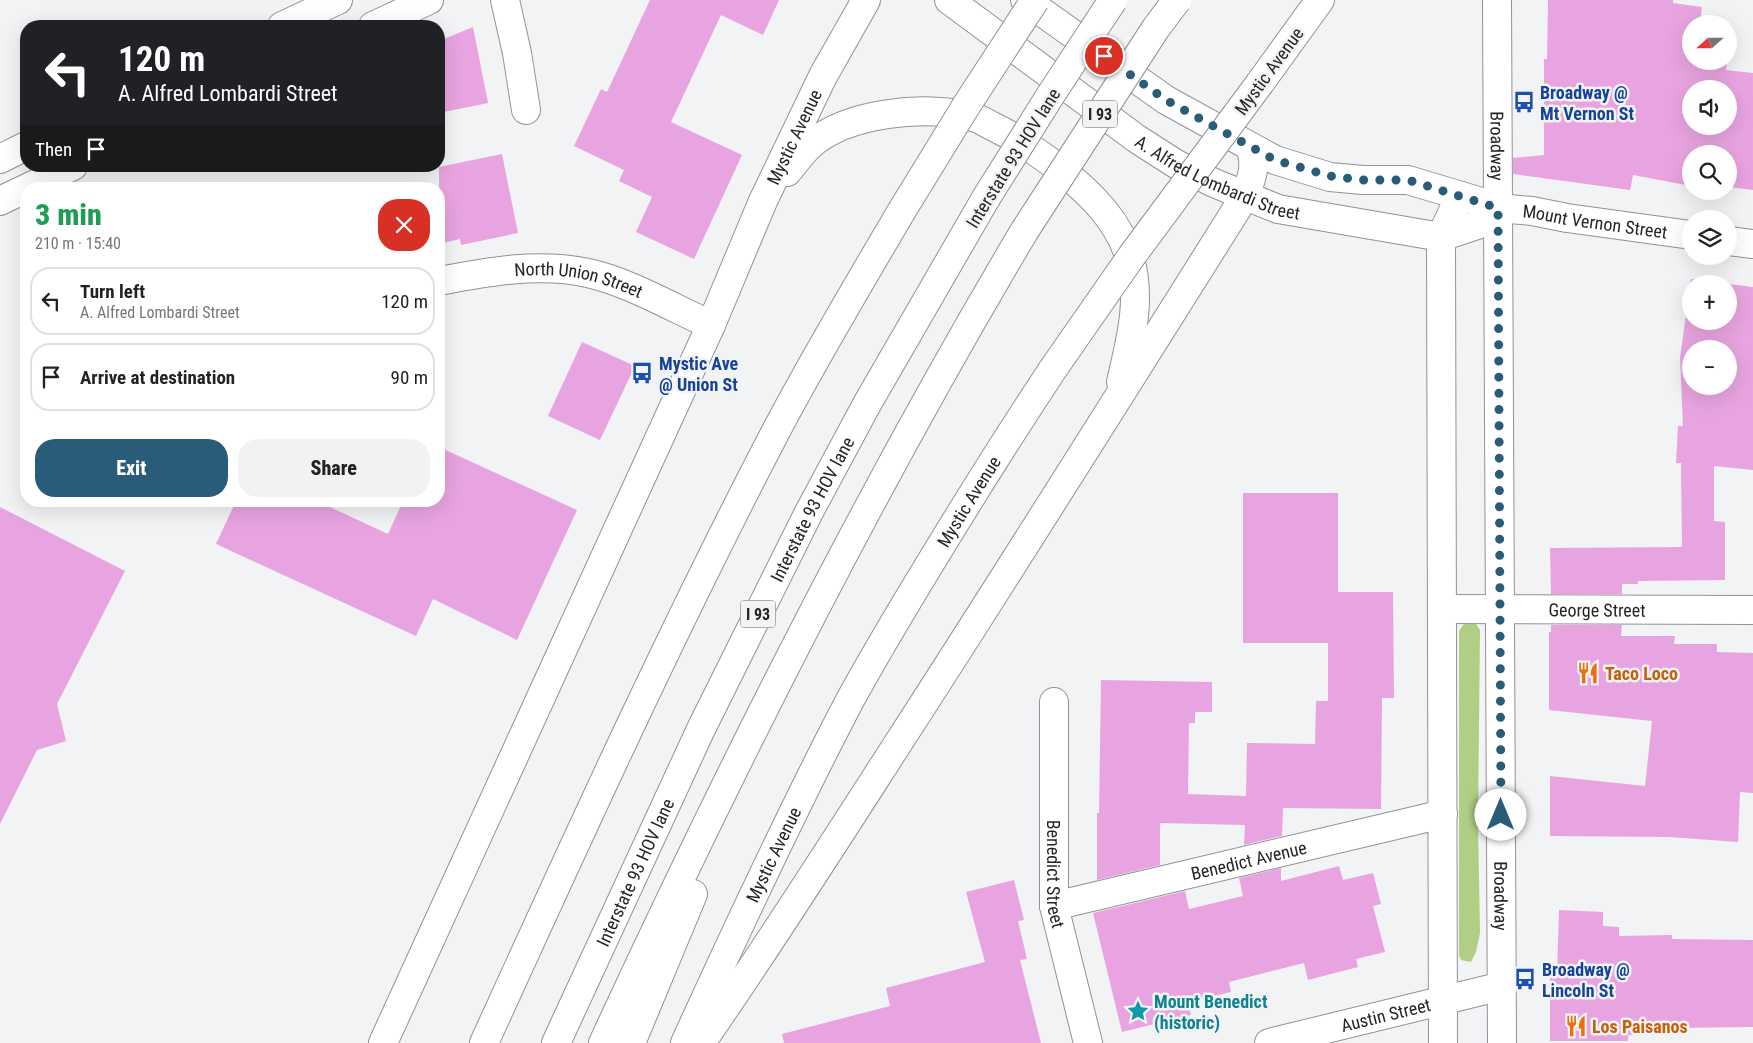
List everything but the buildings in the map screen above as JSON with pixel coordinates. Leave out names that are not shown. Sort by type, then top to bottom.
[{"type":"main road","points":[[295,20],[338,0]]},
{"type":"main road","points":[[386,20],[429,0]]},
{"type":"main road","points":[[504,0],[517,53],[526,110]]},
{"type":"main road","name":"Mystic Avenue","points":[[383,1043],[711,325],[763,201],[823,76],[866,0]]},
{"type":"main road","name":"A. Alfred Lombardi Street","points":[[949,0],[1137,139],[1176,164],[1214,183],[1278,209],[1441,238],[1498,213]]},
{"type":"main road","name":"A. Alfred Lombardi Street","points":[[1025,0],[1166,100],[1275,160],[1330,176],[1363,180],[1408,180],[1460,196],[1498,213]]},
{"type":"main road","points":[[484,1043],[666,649],[776,430],[839,317],[901,212],[966,106],[1035,0]]},
{"type":"main road","name":"Interstate 93 HOV lane","points":[[556,1043],[701,729],[805,521],[867,404],[986,198],[1113,0]]},
{"type":"main road","name":"I 93","points":[[603,1043],[788,662],[903,443],[1025,230],[1176,0]]},
{"type":"main road","name":"Mystic Avenue","points":[[685,1043],[816,767],[850,701],[882,642],[966,502],[1053,369],[1132,257],[1320,0]]},
{"type":"main road","name":"Broadway","points":[[1497,0],[1502,1043]]},
{"type":"main road","points":[[763,201],[809,146],[834,130],[864,118],[934,111],[973,117],[1008,134],[1044,156],[1082,188],[1104,210],[1120,232],[1130,260],[1135,284],[1134,319],[1117,401]]},
{"type":"main road","points":[[701,1043],[752,970],[1117,401],[1245,196],[1252,178],[1254,161],[1250,147]]},
{"type":"main road","points":[[0,159],[20,149]]},
{"type":"main road","points":[[40,182],[60,172]]},
{"type":"main road","points":[[0,201],[20,191]]},
{"type":"main road","points":[[1443,1043],[1441,238],[1460,196]]},
{"type":"main road","name":"Mount Vernon Street","points":[[1498,213],[1532,211],[1566,218],[1682,235]]},
{"type":"main road","points":[[1737,242],[1753,244]]},
{"type":"main road","name":"North Union Street","points":[[445,281],[492,273],[550,268],[588,273],[622,284],[711,325]]},
{"type":"main road","name":"George Street","points":[[1442,609],[1753,610]]},
{"type":"main road","points":[[632,1043],[788,662]]},
{"type":"main road","name":"Benedict Street","points":[[1054,702],[1054,906],[1088,1043]]},
{"type":"main road","name":"Benedict Avenue","points":[[1054,906],[1443,814]]},
{"type":"main road","name":"Austin Street","points":[[1269,1043],[1502,986]]},
{"type":"green space","points":[[1468,622],[1476,624],[1480,630],[1478,823],[1480,933],[1476,952],[1471,962],[1461,960],[1459,955],[1459,631]]},
{"type":"place","name":"Broadway @ Mt Vernon St","points":[[1524,102]]},
{"type":"place","name":"Mystic Ave @ Union St","points":[[642,373]]},
{"type":"place","name":"Taco Loco","points":[[1588,673]]},
{"type":"place","name":"Broadway @ Lincoln St","points":[[1525,979]]},
{"type":"place","name":"Mount Benedict (historic)","points":[[1138,1011]]},
{"type":"place","name":"Los Paisanos","points":[[1576,1026]]},
{"type":"route","points":[[1104,56],[1166,100],[1275,160],[1330,176],[1363,180],[1408,180],[1498,208],[1501,815]]}]
